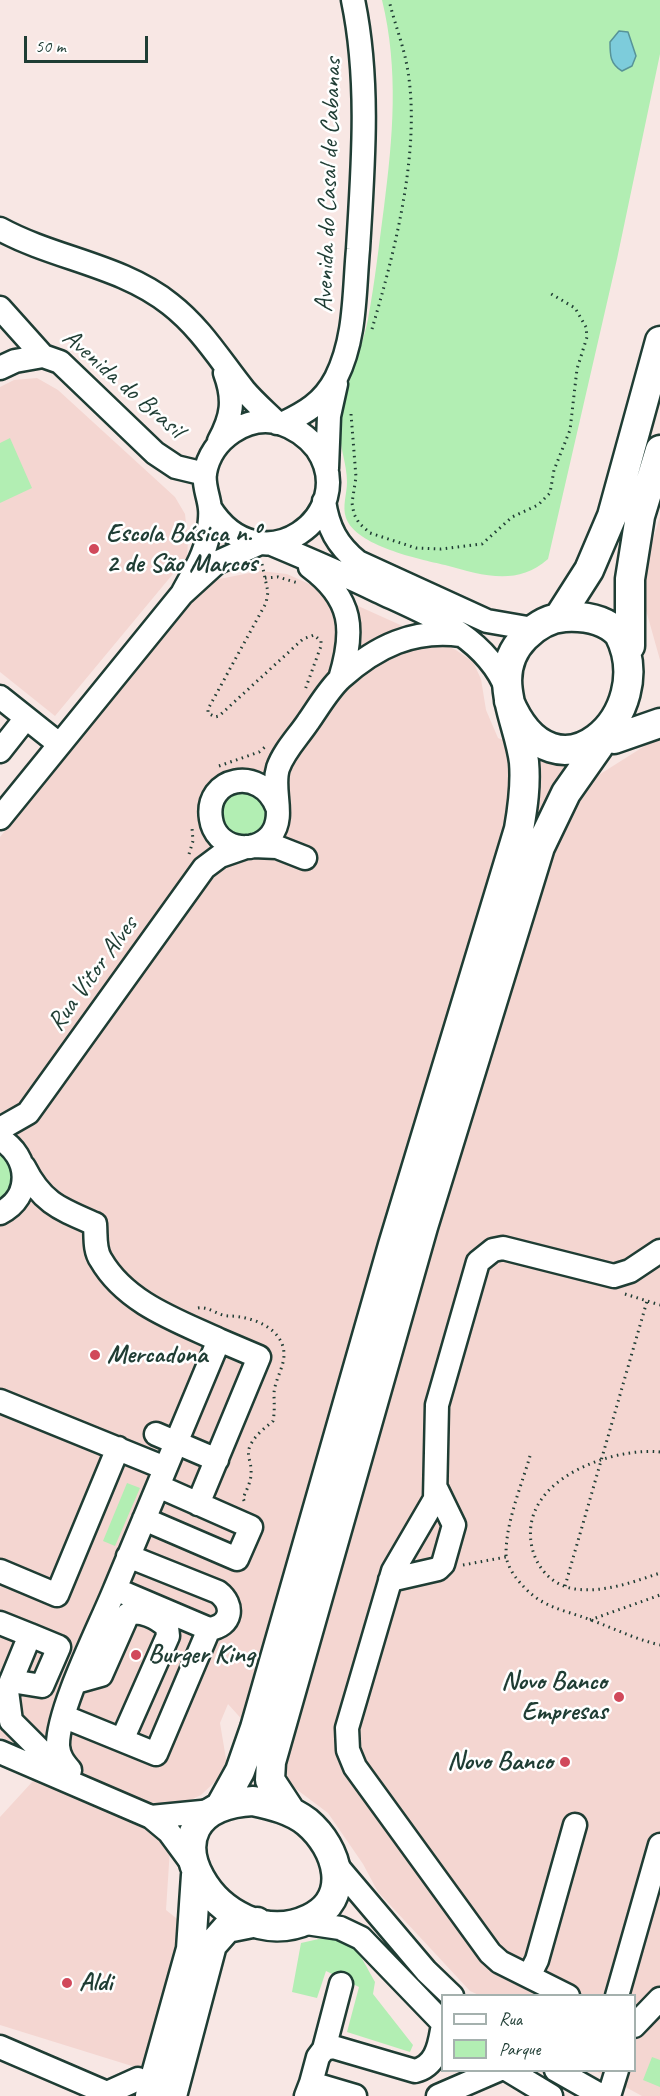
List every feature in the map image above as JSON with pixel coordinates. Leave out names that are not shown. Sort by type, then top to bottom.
[{"type":"main road","points":[[559,617],[589,570],[612,516],[660,342]]},
{"type":"main road","points":[[291,1812],[270,1780],[271,1762],[416,1250],[540,847],[566,793],[605,743],[626,726],[637,709],[641,689],[641,668],[630,579],[640,516],[660,450]]},
{"type":"main road","points":[[216,1809],[240,1771],[255,1728],[393,1245],[519,829],[525,784],[524,759],[508,696],[507,673],[512,656],[533,629],[559,617],[579,616],[599,621],[616,631],[641,668]]},
{"type":"main road","points":[[508,696],[516,719],[528,733],[544,744],[562,750],[581,751],[660,723]]},
{"type":"main road","points":[[144,2088],[191,1949],[195,1870],[191,1849],[193,1838],[204,1817],[216,1809],[253,1802],[291,1812],[307,1822],[322,1836],[337,1866],[337,1884],[329,1904],[319,1913],[300,1922],[273,1925],[257,1922],[225,1907],[206,1890],[195,1870]]},
{"type":"main road","points":[[172,2096],[212,1944],[227,1928],[257,1922]]},
{"type":"street","name":"Avenida do Casal de Cabanas","points":[[327,478],[328,428],[339,370],[352,332],[359,217],[364,78],[353,0]]},
{"type":"street","points":[[0,229],[40,248],[110,272],[153,293],[185,317],[244,390],[279,423],[299,432],[313,444],[320,454],[327,478],[324,501],[327,521],[334,537],[343,549],[358,562],[487,621],[533,629]]},
{"type":"street","name":"Avenida do Brasil","points":[[0,308],[43,356],[60,362],[160,456],[176,467],[205,474]]},
{"type":"street","points":[[182,594],[205,549],[210,508],[205,474],[228,424],[233,403],[231,389],[218,355]]},
{"type":"street","points":[[0,368],[26,358],[43,356]]},
{"type":"street","name":"Avenida do Casal de Cabanas","points":[[279,423],[318,403],[339,370]]},
{"type":"street","points":[[216,447],[231,433],[249,424],[279,423]]},
{"type":"street","points":[[0,818],[182,594],[216,563],[290,540],[305,530],[317,517],[324,501]]},
{"type":"street","points":[[210,508],[230,532],[309,558],[434,617],[461,635],[497,668],[508,696]]},
{"type":"street","name":"Rua Vitor Alves","points":[[272,546],[321,575],[334,588],[344,605],[350,627],[349,642],[340,679]]},
{"type":"street","name":"Rua Vitor Alves","points":[[3,1211],[20,1196],[25,1177],[22,1163],[23,1133],[28,1113],[194,865],[212,847],[201,818],[216,794],[229,783],[261,772],[277,749],[340,679],[382,649],[414,635],[439,632],[461,635]]},
{"type":"street","points":[[0,697],[59,744]]},
{"type":"street","points":[[0,751],[26,718]]},
{"type":"street","name":"Rua Vitor Alves","points":[[194,865],[250,847],[270,835],[278,811],[277,749]]},
{"type":"street","points":[[201,818],[213,827],[223,840],[238,847],[278,847],[302,856],[285,832],[269,791],[263,785],[255,782],[238,780]]},
{"type":"street","name":"Rua Vitor Alves","points":[[0,1130],[28,1113]]},
{"type":"street","points":[[0,1139],[15,1151],[33,1186],[54,1207]]},
{"type":"street","points":[[3,1211],[24,1206],[54,1207],[95,1224],[96,1248],[100,1260],[147,1306],[260,1357],[198,1504]]},
{"type":"street","points":[[566,1994],[500,1962],[490,1953],[351,1760],[347,1728],[390,1580],[403,1550],[432,1508],[437,1490],[437,1405],[478,1262],[492,1250],[503,1248],[614,1276],[630,1270],[659,1251]]},
{"type":"street","points":[[70,1770],[59,1752],[59,1733],[76,1682],[161,1477],[166,1438],[198,1364],[219,1340]]},
{"type":"street","points":[[0,1401],[118,1448],[198,1504],[250,1527],[237,1559],[144,1518]]},
{"type":"street","points":[[166,1438],[217,1460]]},
{"type":"street","points":[[0,1571],[57,1595],[118,1448]]},
{"type":"street","points":[[390,1580],[438,1569],[443,1564],[455,1530],[437,1490]]},
{"type":"street","points":[[115,1589],[209,1629],[223,1626],[227,1621],[230,1608],[218,1592],[128,1556]]},
{"type":"street","points":[[76,1682],[101,1675],[128,1614],[136,1611],[167,1626],[168,1636],[127,1742]]},
{"type":"street","points":[[127,1742],[186,1620]]},
{"type":"street","points":[[0,1623],[59,1647],[42,1686],[6,1687]]},
{"type":"street","points":[[5,1719],[41,1728],[65,1717],[156,1754],[209,1629]]},
{"type":"street","points":[[30,1635],[6,1687],[5,1719],[48,1758],[70,1770],[106,1797]]},
{"type":"street","points":[[0,1752],[151,1817],[170,1832],[195,1870]]},
{"type":"street","points":[[151,1817],[216,1809]]},
{"type":"street","points":[[529,1976],[537,1960],[575,1825]]},
{"type":"street","points":[[622,1990],[660,1845]]},
{"type":"street","points":[[337,1866],[426,1971],[451,1994]]},
{"type":"street","points":[[300,1922],[340,1928],[361,1938],[441,2021]]},
{"type":"street","points":[[341,1984],[324,2049],[318,2057],[308,2090],[355,2096]]},
{"type":"street","points":[[636,2002],[645,2004],[660,2000]]},
{"type":"street","points":[[636,2024],[660,2000]]},
{"type":"street","points":[[415,2071],[431,2063],[439,2047],[441,2036]]},
{"type":"street","points":[[0,2047],[108,2094],[144,2088]]},
{"type":"street","points":[[324,2049],[333,2047],[415,2071],[431,2096]]},
{"type":"street","points":[[438,2096],[493,2072]]},
{"type":"street","points":[[511,2072],[551,2096]]},
{"type":"street","points":[[561,2072],[598,2088],[615,2072]]},
{"type":"path","points":[[371,333],[394,248],[411,136],[407,66],[389,0]]},
{"type":"path","points":[[351,408],[356,477],[352,503],[359,523],[370,533],[416,548],[482,544],[512,517],[538,505],[550,493],[555,470],[570,430],[577,369],[587,337],[586,327],[575,308],[548,292]]},
{"type":"path","points":[[272,546],[265,578],[266,603],[208,709],[208,713],[215,717],[219,716],[303,639],[314,635],[321,641],[321,646],[304,695],[316,678]]},
{"type":"path","points":[[265,578],[278,577],[302,584]]},
{"type":"path","points":[[215,768],[259,752],[277,749]]},
{"type":"path","points":[[194,865],[193,841],[201,818]]},
{"type":"path","points":[[565,1586],[646,1300]]},
{"type":"path","points":[[660,1452],[629,1453],[601,1460],[550,1489],[540,1500],[530,1526],[533,1555],[542,1571],[550,1580],[565,1586],[587,1590],[608,1588],[660,1573]]},
{"type":"path","points":[[530,1456],[508,1537],[506,1557],[513,1575],[538,1602],[557,1611],[590,1620],[627,1637],[660,1645]]},
{"type":"path","points":[[438,1569],[506,1557]]},
{"type":"path","points":[[590,1620],[660,1595]]},
{"type":"shaded area","name":"Escola Básica n.º 2 de São Marcos","points":[[37,378],[58,390],[175,497],[185,514],[188,541],[187,557],[55,716],[0,672],[0,387],[14,380]]},
{"type":"shaded area","points":[[660,516],[660,660],[646,610],[645,567]]},
{"type":"shaded area","points":[[260,571],[287,574],[456,650],[473,662],[481,679],[486,710],[498,738],[594,778],[654,740],[660,705],[660,2096],[642,2096],[598,2072],[636,2072],[636,1994],[477,1994],[470,1991],[378,1892],[363,1864],[328,1813],[292,1786],[282,1764],[228,1704],[220,1723],[227,1765],[218,1779],[201,1795],[182,1804],[173,1802],[166,1910],[181,1922],[181,1947],[173,1953],[162,2018],[148,2071],[0,2025],[0,1817],[33,1781],[47,1757],[0,1737],[0,837],[197,591],[214,580]]},
{"type":"green space","points":[[382,0],[660,0],[660,54],[617,259],[548,559],[524,573],[511,576],[485,575],[405,555],[375,544],[362,536],[352,528],[345,514],[347,482],[340,435],[341,414],[365,333],[377,263],[392,129],[391,52]]},
{"type":"green space","points":[[10,438],[32,488],[0,503],[0,443]]},
{"type":"green space","points":[[244,791],[253,792],[261,797],[266,805],[266,823],[261,831],[253,836],[244,837],[235,836],[227,831],[222,823],[221,814],[222,805],[227,797],[235,792]]},
{"type":"green space","points":[[0,1151],[12,1163],[14,1185],[0,1202]]},
{"type":"green space","points":[[127,1483],[140,1488],[115,1546],[103,1541]]},
{"type":"green space","points":[[332,1936],[348,1944],[363,1960],[375,1982],[373,1994],[413,2045],[410,2052],[347,2032],[359,1987],[326,1971],[317,1998],[292,1992],[301,1943]]},
{"type":"green space","points":[[652,2057],[660,2060],[660,2087],[643,2080]]},
{"type":"water","points":[[619,31],[628,32],[636,56],[632,66],[622,71],[613,62],[610,51],[610,42]]},
{"type":"place","name":"Escola Básica n.º 2 de São Marcos","points":[[94,549]]},
{"type":"place","name":"Mercadona","points":[[95,1355]]},
{"type":"place","name":"Burger King","points":[[136,1655]]},
{"type":"place","name":"Novo Banco Empresas","points":[[619,1697]]},
{"type":"place","name":"Novo Banco","points":[[565,1762]]},
{"type":"place","name":"Aldi","points":[[67,1983]]}]
